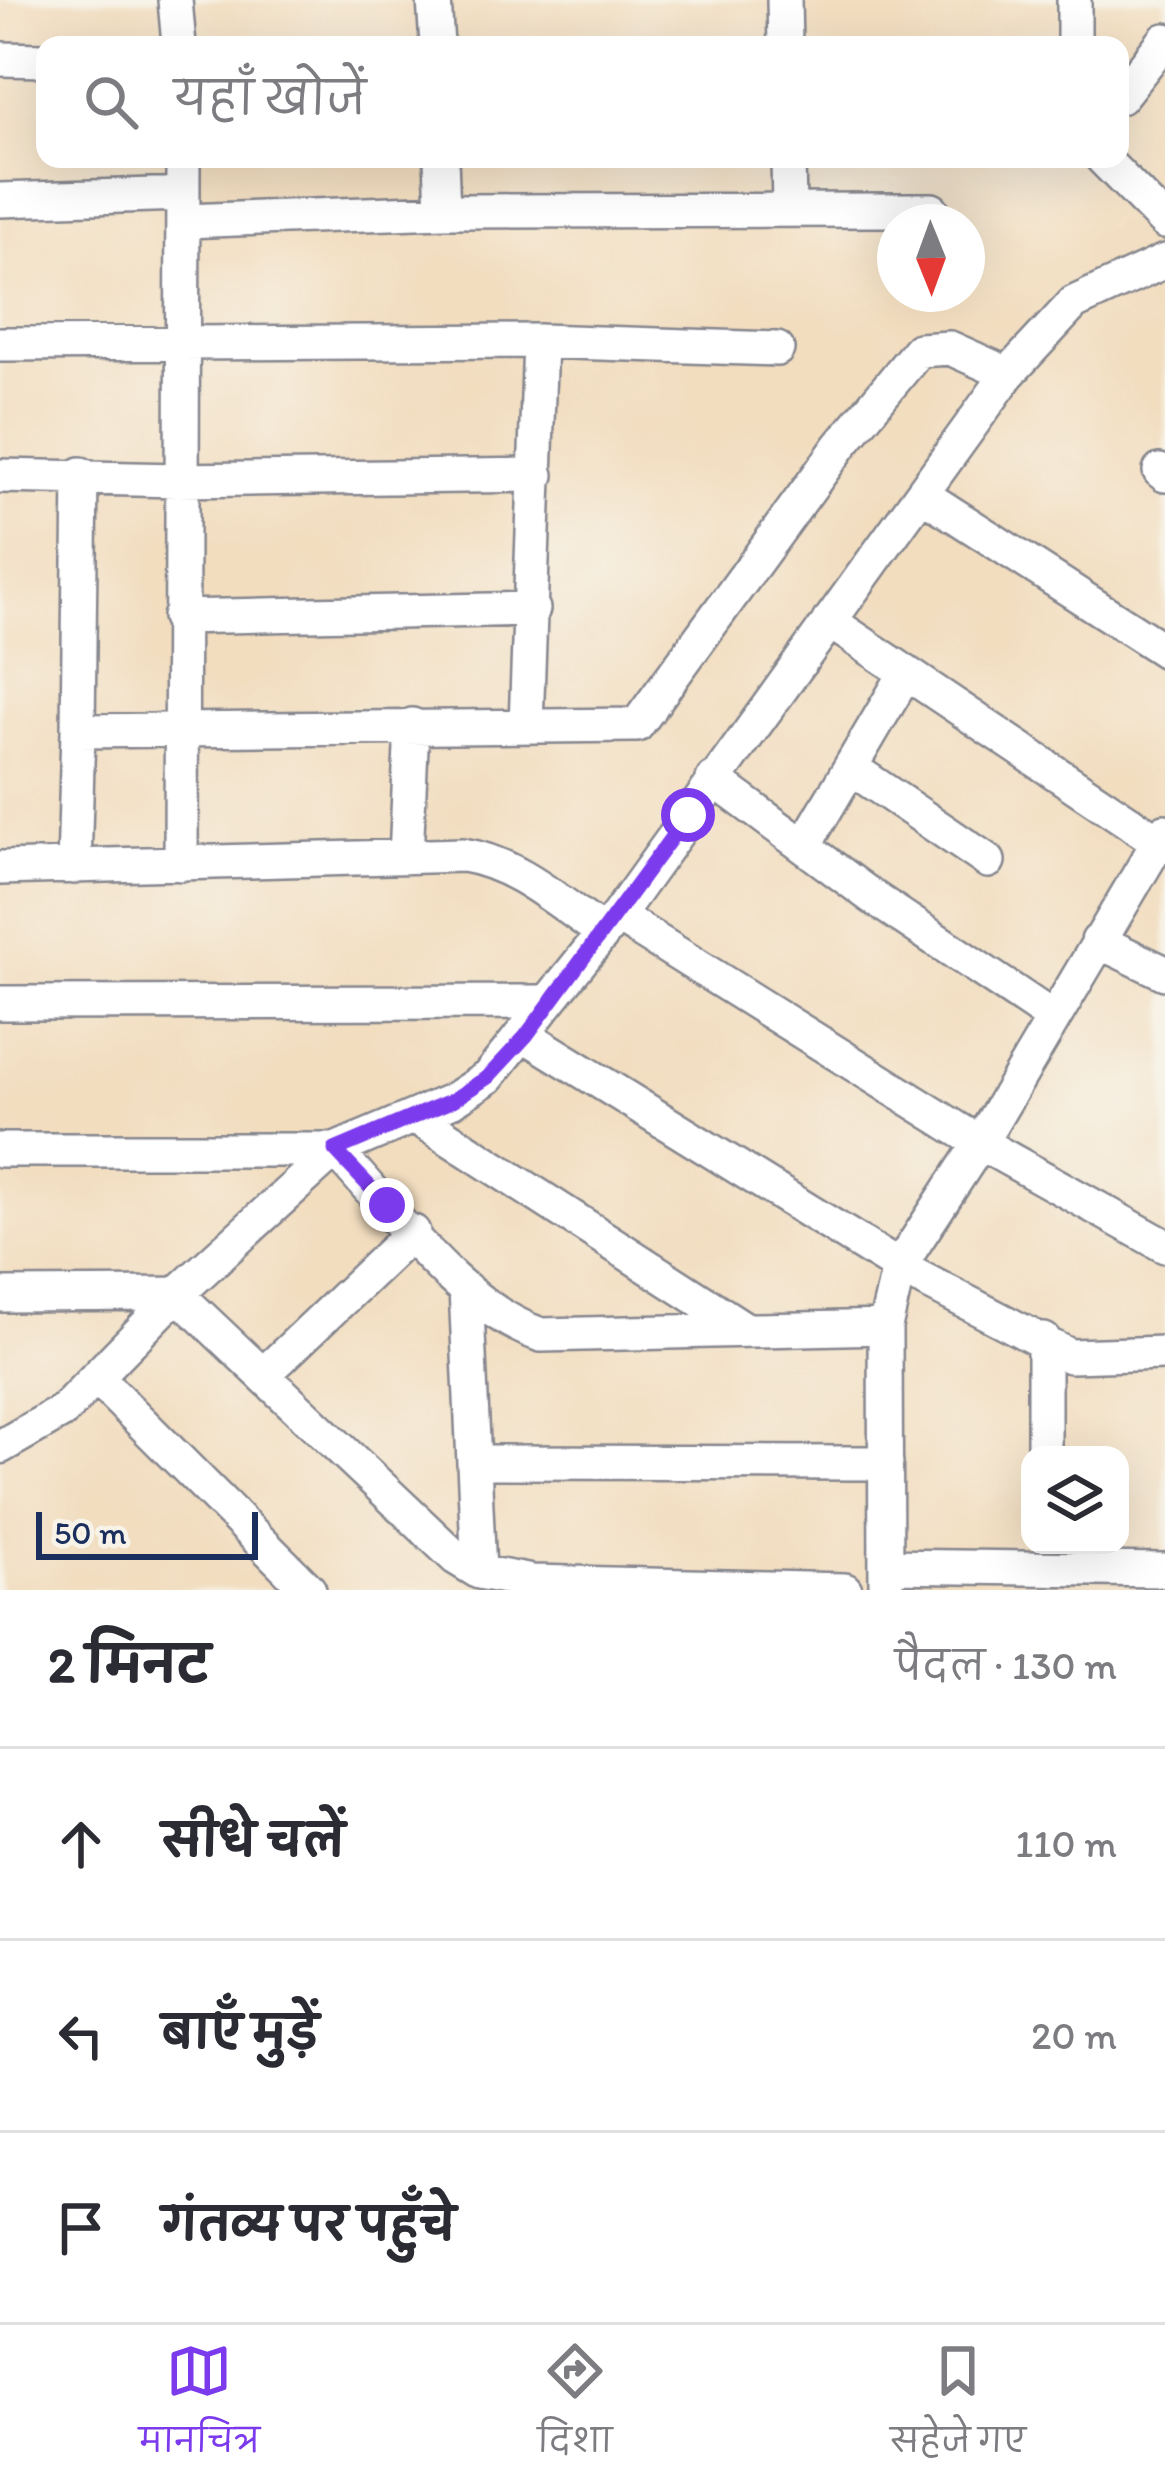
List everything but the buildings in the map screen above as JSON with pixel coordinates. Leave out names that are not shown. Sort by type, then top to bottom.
[{"type":"street","points":[[175,0],[178,36]]},
{"type":"street","points":[[434,0],[436,36]]},
{"type":"street","points":[[784,0],[785,36]]},
{"type":"street","points":[[1074,0],[1074,36]]},
{"type":"street","points":[[1129,86],[1165,40]]},
{"type":"street","points":[[0,59],[36,60]]},
{"type":"street","points":[[181,864],[178,480],[183,168]]},
{"type":"street","points":[[441,168],[443,211]]},
{"type":"street","points":[[788,168],[789,207]]},
{"type":"street","points":[[1112,168],[1165,222]]},
{"type":"street","points":[[0,200],[443,211],[877,208]]},
{"type":"street","points":[[0,1447],[63,1411],[178,1294],[335,1150],[416,1117],[488,1077],[526,1036],[1007,374],[1074,303],[1165,261]]},
{"type":"street","points":[[526,725],[540,341]]},
{"type":"street","points":[[0,344],[540,341],[777,349]]},
{"type":"street","points":[[78,731],[637,725],[840,446],[919,350],[950,348],[1007,374]]},
{"type":"street","points":[[0,476],[81,474],[178,480],[537,475]]},
{"type":"street","points":[[74,867],[81,474]]},
{"type":"street","points":[[923,495],[1165,651]]},
{"type":"street","points":[[179,617],[533,609]]},
{"type":"street","points":[[829,621],[1163,840],[899,1268],[885,1328],[886,1578],[1044,1568],[1165,1570]]},
{"type":"street","points":[[804,846],[906,673]]},
{"type":"street","points":[[406,857],[412,725]]},
{"type":"street","points":[[850,768],[988,861]]},
{"type":"street","points":[[713,779],[1053,1018]]},
{"type":"street","points":[[0,868],[490,859],[609,923],[980,1143],[1165,1246]]},
{"type":"street","points":[[1099,941],[1165,974]]},
{"type":"street","points":[[0,1003],[548,1002]]},
{"type":"street","points":[[526,1036],[899,1268],[1070,1356],[1165,1353]]},
{"type":"street","points":[[416,1117],[745,1329]]},
{"type":"street","points":[[0,1150],[335,1150],[466,1289],[511,1325],[541,1335],[885,1328]]},
{"type":"street","points":[[263,1375],[413,1232]]},
{"type":"street","points":[[466,1289],[479,1572]]},
{"type":"street","points":[[0,1295],[178,1294],[456,1558],[479,1572],[532,1582],[845,1590]]},
{"type":"street","points":[[1044,1340],[1044,1446]]},
{"type":"street","points":[[96,1376],[308,1590]]},
{"type":"street","points":[[474,1462],[886,1463]]},
{"type":"route","points":[[387,1205],[335,1150],[453,1100],[488,1077],[526,1036],[688,815]]}]
